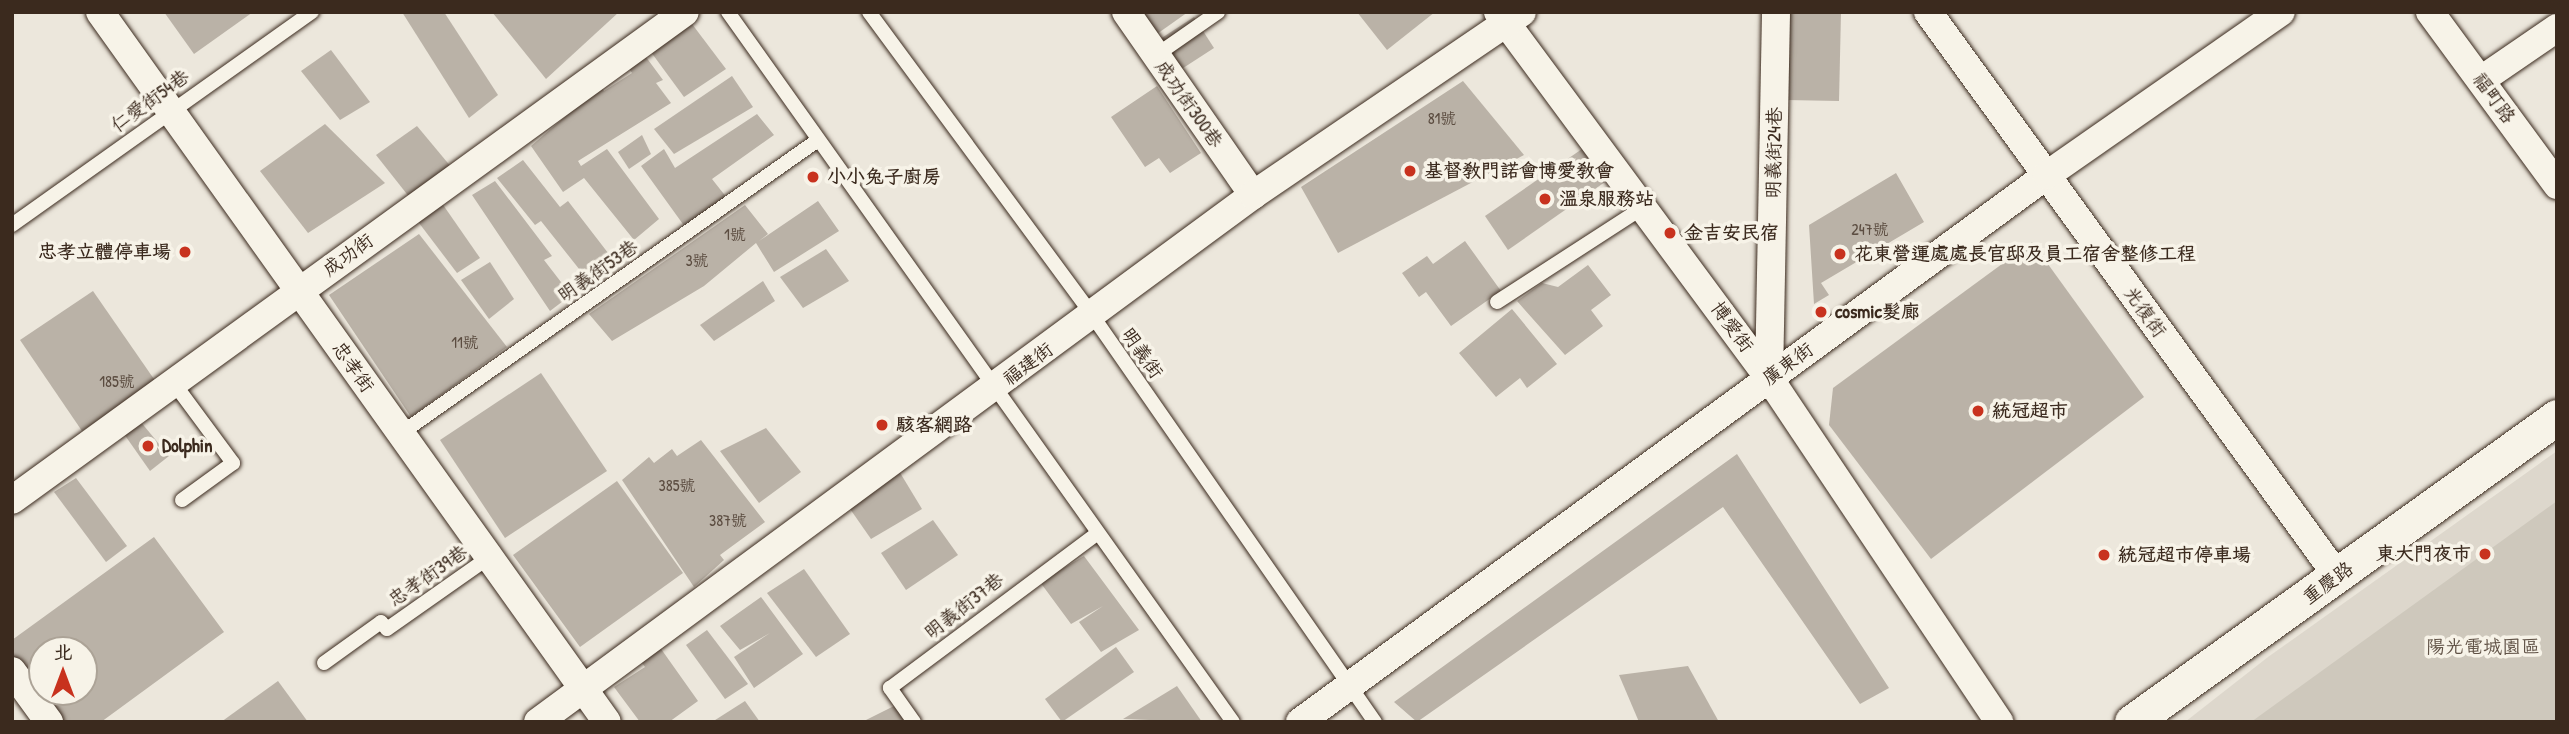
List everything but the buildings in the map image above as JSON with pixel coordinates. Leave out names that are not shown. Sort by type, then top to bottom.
[{"type":"street","name":"忠孝街","points":[[100,12],[172,108],[298,291],[607,722]]},
{"type":"street","name":"成功街","points":[[12,500],[685,12]]},
{"type":"street","name":"成功街300巷","points":[[1126,12],[1253,195]]},
{"type":"street","name":"明義街24巷","points":[[1769,377],[1776,12]]},
{"type":"street","name":"光復街","points":[[1928,12],[2337,577]]},
{"type":"street","name":"廣東街","points":[[1300,722],[2047,175],[2281,12]]},
{"type":"street","name":"福町路","points":[[2430,12],[2557,185]]},
{"type":"street","name":"福建街","points":[[538,722],[995,389],[1253,195],[1509,16]]},
{"type":"street","name":"博愛街","points":[[1509,16],[1769,377],[1999,722]]},
{"type":"street","points":[[2481,80],[2557,28]]},
{"type":"street","name":"重慶路","points":[[2132,722],[2557,417]]},
{"type":"street","points":[[12,671],[49,722]]},
{"type":"lane","name":"仁愛街54巷","points":[[12,225],[172,108],[312,12]]},
{"type":"lane","points":[[728,12],[1233,722]]},
{"type":"lane","name":"明義街","points":[[869,12],[1092,315],[1376,722]]},
{"type":"lane","points":[[1155,56],[1218,12]]},
{"type":"lane","name":"明義街53巷","points":[[400,434],[818,140]]},
{"type":"lane","points":[[1497,302],[1644,207]]},
{"type":"lane","points":[[173,382],[233,463],[182,500]]},
{"type":"lane","name":"明義街37巷","points":[[914,722],[890,688],[1098,533]]},
{"type":"lane","name":"忠孝街39巷","points":[[324,663],[381,622],[387,629],[488,558]]},
{"type":"shaded area","name":"陽光電城園區","points":[[2557,451],[2557,722],[2185,722],[2268,657]]},
{"type":"green space","name":"陽光電城園區","points":[[2557,501],[2557,722],[2251,722]]},
{"type":"place","name":"基督教門諾會博愛教會","points":[[1410,171]]},
{"type":"place","name":"小小兔子廚房","points":[[813,177]]},
{"type":"place","name":"溫泉服務站","points":[[1545,199]]},
{"type":"place","name":"金吉安民宿","points":[[1670,233]]},
{"type":"place","name":"忠孝立體停車場","points":[[185,252]]},
{"type":"place","name":"花東營運處處長官邸及員工宿舍整修工程","points":[[1840,254]]},
{"type":"place","name":"cosmic髮廊","points":[[1821,312]]},
{"type":"place","name":"統冠超市","points":[[1978,411]]},
{"type":"place","name":"駭客網路","points":[[882,425]]},
{"type":"place","name":"Dolphin","points":[[148,446]]},
{"type":"place","name":"東大門夜市","points":[[2485,554]]},
{"type":"place","name":"統冠超市停車場","points":[[2104,555]]}]
